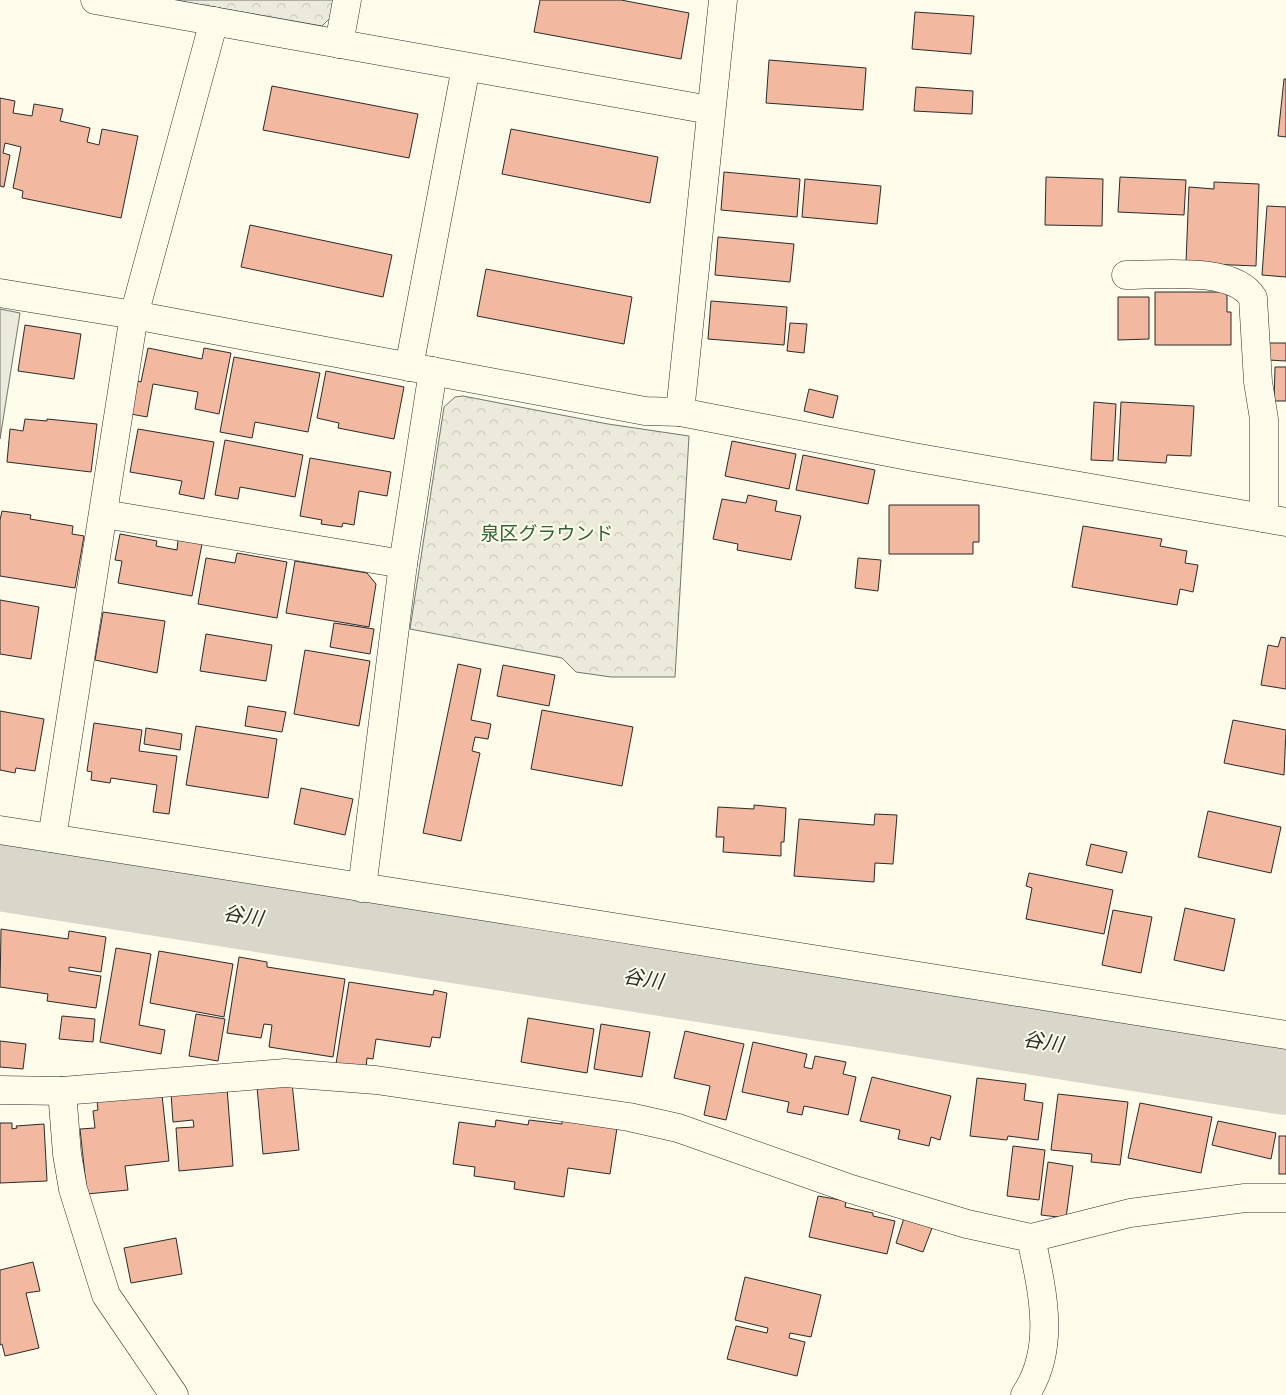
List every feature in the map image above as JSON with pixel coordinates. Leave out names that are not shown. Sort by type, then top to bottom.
[{"type":"street","points":[[95,0],[710,110]]},
{"type":"street","points":[[339,44],[347,0]]},
{"type":"street","points":[[680,412],[710,110],[723,0]]},
{"type":"street","points":[[52,838],[134,315],[214,22]]},
{"type":"street","points":[[362,888],[403,564],[421,369],[466,67]]},
{"type":"street","points":[[0,292],[134,315],[645,411],[680,412],[913,457],[1275,520],[1258,382],[1253,298],[1248,290],[1216,276],[1126,275]]},
{"type":"street","points":[[104,514],[403,564]]},
{"type":"street","points":[[0,830],[1286,1035]]},
{"type":"street","points":[[0,1090],[62,1091],[285,1073],[376,1080],[629,1116],[678,1128],[851,1189],[949,1219],[1031,1238],[1130,1213],[1245,1198],[1286,1198]]},
{"type":"street","points":[[62,1091],[67,1154],[73,1189],[106,1295],[162,1391]]},
{"type":"street","points":[[1025,1395],[1034,1382],[1042,1355],[1044,1326],[1044,1298],[1031,1238]]},
{"type":"green space","points":[[174,0],[335,0],[332,16],[322,26]]},
{"type":"green space","name":"泉区グラウンド","points":[[463,396],[608,424],[689,436],[675,677],[611,677],[576,672],[562,658],[410,629],[444,407],[455,397]]},
{"type":"shaded area","points":[[0,309],[20,313],[0,439]]},
{"type":"building","points":[[540,0],[621,0],[689,13],[681,59],[534,32]]},
{"type":"building","points":[[915,12],[974,16],[971,54],[912,49]]},
{"type":"building","points":[[769,60],[866,68],[863,110],[766,103]]},
{"type":"building","points":[[1284,79],[1286,79],[1286,137],[1278,136]]},
{"type":"building","points":[[272,86],[418,114],[409,158],[263,130]]},
{"type":"building","points":[[916,87],[973,91],[972,114],[914,111]]},
{"type":"building","points":[[0,98],[15,101],[13,113],[32,116],[34,104],[63,109],[60,121],[90,128],[87,142],[99,145],[102,129],[138,136],[121,218],[22,198],[23,191],[13,188],[21,147],[5,143],[3,153],[10,155],[4,187],[0,186]]},
{"type":"building","points":[[511,129],[658,157],[650,203],[502,174]]},
{"type":"building","points":[[724,172],[800,179],[797,217],[721,210]]},
{"type":"building","points":[[1046,177],[1103,179],[1102,226],[1045,225]]},
{"type":"building","points":[[1120,177],[1186,180],[1184,215],[1118,212]]},
{"type":"building","points":[[805,179],[881,186],[877,224],[802,217]]},
{"type":"building","points":[[1214,182],[1259,184],[1256,266],[1186,263],[1189,187],[1214,189]]},
{"type":"building","points":[[1267,206],[1286,207],[1286,277],[1262,275]]},
{"type":"building","points":[[250,225],[392,255],[383,297],[241,267]]},
{"type":"building","points":[[718,237],[794,244],[790,282],[715,275]]},
{"type":"building","points":[[486,269],[632,297],[624,344],[477,316]]},
{"type":"building","points":[[1155,292],[1227,292],[1227,312],[1231,312],[1231,345],[1155,345]]},
{"type":"building","points":[[1118,297],[1149,297],[1149,339],[1118,340]]},
{"type":"building","points":[[711,301],[787,307],[784,345],[708,339]]},
{"type":"building","points":[[790,323],[807,324],[804,353],[787,351]]},
{"type":"building","points":[[25,325],[81,334],[74,379],[18,371]]},
{"type":"building","points":[[1268,343],[1286,343],[1286,361],[1268,360]]},
{"type":"building","points":[[148,348],[202,359],[204,348],[231,353],[219,414],[195,409],[198,392],[153,384],[147,417],[131,414],[138,381],[141,382]]},
{"type":"building","points":[[234,357],[320,373],[308,432],[255,422],[252,438],[220,432]]},
{"type":"building","points":[[1275,367],[1286,367],[1286,401],[1274,401]]},
{"type":"building","points":[[326,371],[404,387],[394,439],[338,428],[339,423],[317,418]]},
{"type":"building","points":[[809,389],[838,396],[833,418],[804,411]]},
{"type":"building","points":[[1094,402],[1116,404],[1113,461],[1091,460]]},
{"type":"building","points":[[1121,402],[1194,406],[1191,456],[1167,455],[1166,463],[1118,460]]},
{"type":"building","points":[[25,419],[47,421],[47,419],[97,424],[91,472],[7,462],[10,429],[23,431]]},
{"type":"building","points":[[138,429],[214,442],[204,499],[179,494],[182,481],[130,472]]},
{"type":"building","points":[[225,440],[303,455],[295,497],[240,487],[238,499],[215,495]]},
{"type":"building","points":[[732,441],[796,454],[789,489],[725,476]]},
{"type":"building","points":[[803,455],[875,470],[868,504],[796,490]]},
{"type":"building","points":[[310,458],[391,472],[387,496],[359,491],[354,525],[343,523],[342,527],[321,524],[322,520],[300,516]]},
{"type":"building","points":[[748,495],[777,501],[775,511],[801,516],[791,560],[737,550],[738,544],[713,539],[722,499],[746,503]]},
{"type":"building","points":[[889,505],[979,505],[979,542],[973,542],[973,554],[889,554]]},
{"type":"building","points":[[2,511],[31,515],[30,519],[73,526],[72,534],[84,536],[75,588],[0,576],[0,520]]},
{"type":"building","points":[[1083,526],[1162,539],[1160,546],[1187,551],[1185,563],[1198,565],[1193,592],[1180,589],[1177,605],[1072,587]]},
{"type":"building","points":[[120,534],[157,541],[156,546],[177,550],[178,540],[202,544],[192,596],[118,583],[122,561],[115,560]]},
{"type":"building","points":[[237,553],[287,562],[277,618],[198,604],[206,558],[235,563]]},
{"type":"building","points":[[858,558],[881,560],[878,591],[855,588]]},
{"type":"building","points":[[295,561],[367,573],[376,584],[369,627],[286,613]]},
{"type":"building","points":[[0,600],[39,607],[31,659],[0,654]]},
{"type":"building","points":[[103,612],[165,621],[157,673],[95,660]]},
{"type":"building","points":[[334,623],[374,629],[370,654],[330,647]]},
{"type":"building","points":[[206,634],[272,645],[266,681],[200,671]]},
{"type":"building","points":[[1281,637],[1286,638],[1286,689],[1261,685],[1268,645],[1278,647]]},
{"type":"building","points":[[305,650],[370,661],[359,726],[294,714]]},
{"type":"building","points":[[458,664],[481,669],[471,720],[491,724],[488,739],[475,737],[472,751],[480,753],[461,841],[423,833]]},
{"type":"building","points":[[503,665],[555,675],[549,706],[497,696]]},
{"type":"building","points":[[248,706],[286,712],[282,732],[245,726]]},
{"type":"building","points":[[542,710],[633,727],[622,786],[531,769]]},
{"type":"building","points":[[0,711],[44,719],[35,771],[16,768],[15,773],[0,770]]},
{"type":"building","points":[[1233,720],[1286,730],[1284,775],[1224,763]]},
{"type":"building","points":[[94,723],[142,730],[139,751],[177,756],[169,814],[153,812],[157,785],[111,778],[110,783],[91,780],[92,772],[87,771]]},
{"type":"building","points":[[196,726],[277,739],[268,798],[186,785]]},
{"type":"building","points":[[146,728],[182,734],[180,750],[144,744]]},
{"type":"building","points":[[301,788],[353,799],[345,835],[294,824]]},
{"type":"building","points":[[754,805],[786,808],[784,842],[781,842],[781,856],[723,852],[724,837],[716,837],[718,807],[754,809]]},
{"type":"building","points":[[1208,811],[1281,827],[1271,873],[1198,857]]},
{"type":"building","points":[[875,814],[897,815],[893,864],[875,863],[874,882],[794,876],[799,819],[874,825]]},
{"type":"building","points":[[1091,844],[1127,852],[1122,873],[1086,865]]},
{"type":"building","points":[[1029,873],[1113,890],[1104,934],[1026,919],[1032,888],[1026,886]]},
{"type":"building","points":[[1185,908],[1235,919],[1224,971],[1174,960]]},
{"type":"building","points":[[1113,910],[1152,917],[1141,973],[1102,965]]},
{"type":"building","points":[[1,929],[68,939],[69,931],[106,937],[101,972],[69,967],[69,971],[101,976],[96,1008],[47,1001],[48,994],[0,987]]},
{"type":"building","points":[[116,948],[151,954],[139,1025],[165,1030],[161,1054],[100,1042]]},
{"type":"building","points":[[159,951],[233,964],[224,1017],[150,1003]]},
{"type":"building","points":[[239,957],[267,962],[267,967],[345,979],[333,1057],[269,1047],[272,1025],[264,1024],[261,1038],[227,1033]]},
{"type":"building","points":[[349,982],[433,995],[434,990],[447,993],[440,1038],[432,1037],[430,1047],[376,1039],[373,1059],[367,1058],[366,1068],[336,1064]]},
{"type":"building","points":[[196,1014],[225,1019],[218,1061],[189,1056]]},
{"type":"building","points":[[62,1016],[95,1019],[93,1042],[59,1039]]},
{"type":"building","points":[[528,1018],[594,1029],[587,1073],[521,1062]]},
{"type":"building","points":[[601,1024],[650,1032],[642,1077],[594,1069]]},
{"type":"building","points":[[685,1031],[744,1044],[726,1120],[704,1115],[710,1086],[674,1078]]},
{"type":"building","points":[[0,1041],[26,1044],[23,1069],[0,1067]]},
{"type":"building","points":[[753,1042],[807,1054],[804,1067],[812,1069],[815,1056],[846,1062],[843,1074],[856,1077],[848,1115],[804,1106],[802,1115],[787,1112],[789,1102],[742,1092]]},
{"type":"building","points":[[872,1077],[951,1096],[940,1140],[931,1137],[929,1146],[898,1139],[900,1130],[860,1121]]},
{"type":"building","points":[[977,1078],[1026,1084],[1024,1100],[1043,1103],[1038,1140],[1008,1136],[1007,1140],[970,1136]]},
{"type":"building","points":[[292,1083],[299,1150],[263,1154],[257,1087]]},
{"type":"building","points":[[227,1088],[233,1166],[179,1171],[176,1128],[194,1127],[193,1120],[173,1122],[171,1093]]},
{"type":"building","points":[[1058,1094],[1128,1102],[1120,1165],[1091,1162],[1092,1154],[1051,1150]]},
{"type":"building","points":[[162,1095],[169,1161],[125,1166],[128,1190],[87,1194],[80,1129],[95,1128],[93,1111],[98,1110],[97,1101]]},
{"type":"building","points":[[1140,1103],[1212,1117],[1201,1173],[1128,1158]]},
{"type":"building","points":[[496,1120],[528,1125],[529,1120],[562,1124],[562,1120],[617,1128],[610,1174],[568,1168],[564,1197],[514,1189],[515,1182],[474,1176],[475,1167],[453,1164],[459,1122],[495,1127]]},
{"type":"building","points":[[1218,1121],[1276,1133],[1271,1159],[1212,1145]]},
{"type":"building","points":[[0,1123],[12,1123],[12,1129],[17,1128],[16,1126],[44,1124],[47,1181],[0,1183]]},
{"type":"building","points":[[1279,1136],[1286,1136],[1286,1174],[1279,1174]]},
{"type":"building","points":[[1013,1146],[1045,1150],[1039,1200],[1007,1196]]},
{"type":"building","points":[[1048,1162],[1073,1166],[1066,1218],[1041,1215]]},
{"type":"building","points":[[818,1196],[846,1201],[845,1207],[873,1213],[873,1216],[895,1221],[887,1254],[809,1237]]},
{"type":"building","points":[[904,1218],[932,1228],[923,1252],[896,1243]]},
{"type":"building","points":[[176,1238],[182,1274],[131,1283],[124,1248]]},
{"type":"building","points":[[33,1262],[40,1291],[26,1293],[39,1348],[5,1356],[2,1344],[0,1345],[0,1270]]},
{"type":"building","points":[[745,1277],[821,1295],[811,1337],[790,1333],[789,1338],[805,1342],[797,1376],[727,1359],[736,1326],[767,1333],[768,1328],[735,1320]]},
{"type":"waterway","name":"谷川","points":[[0,877],[1286,1081]]}]
